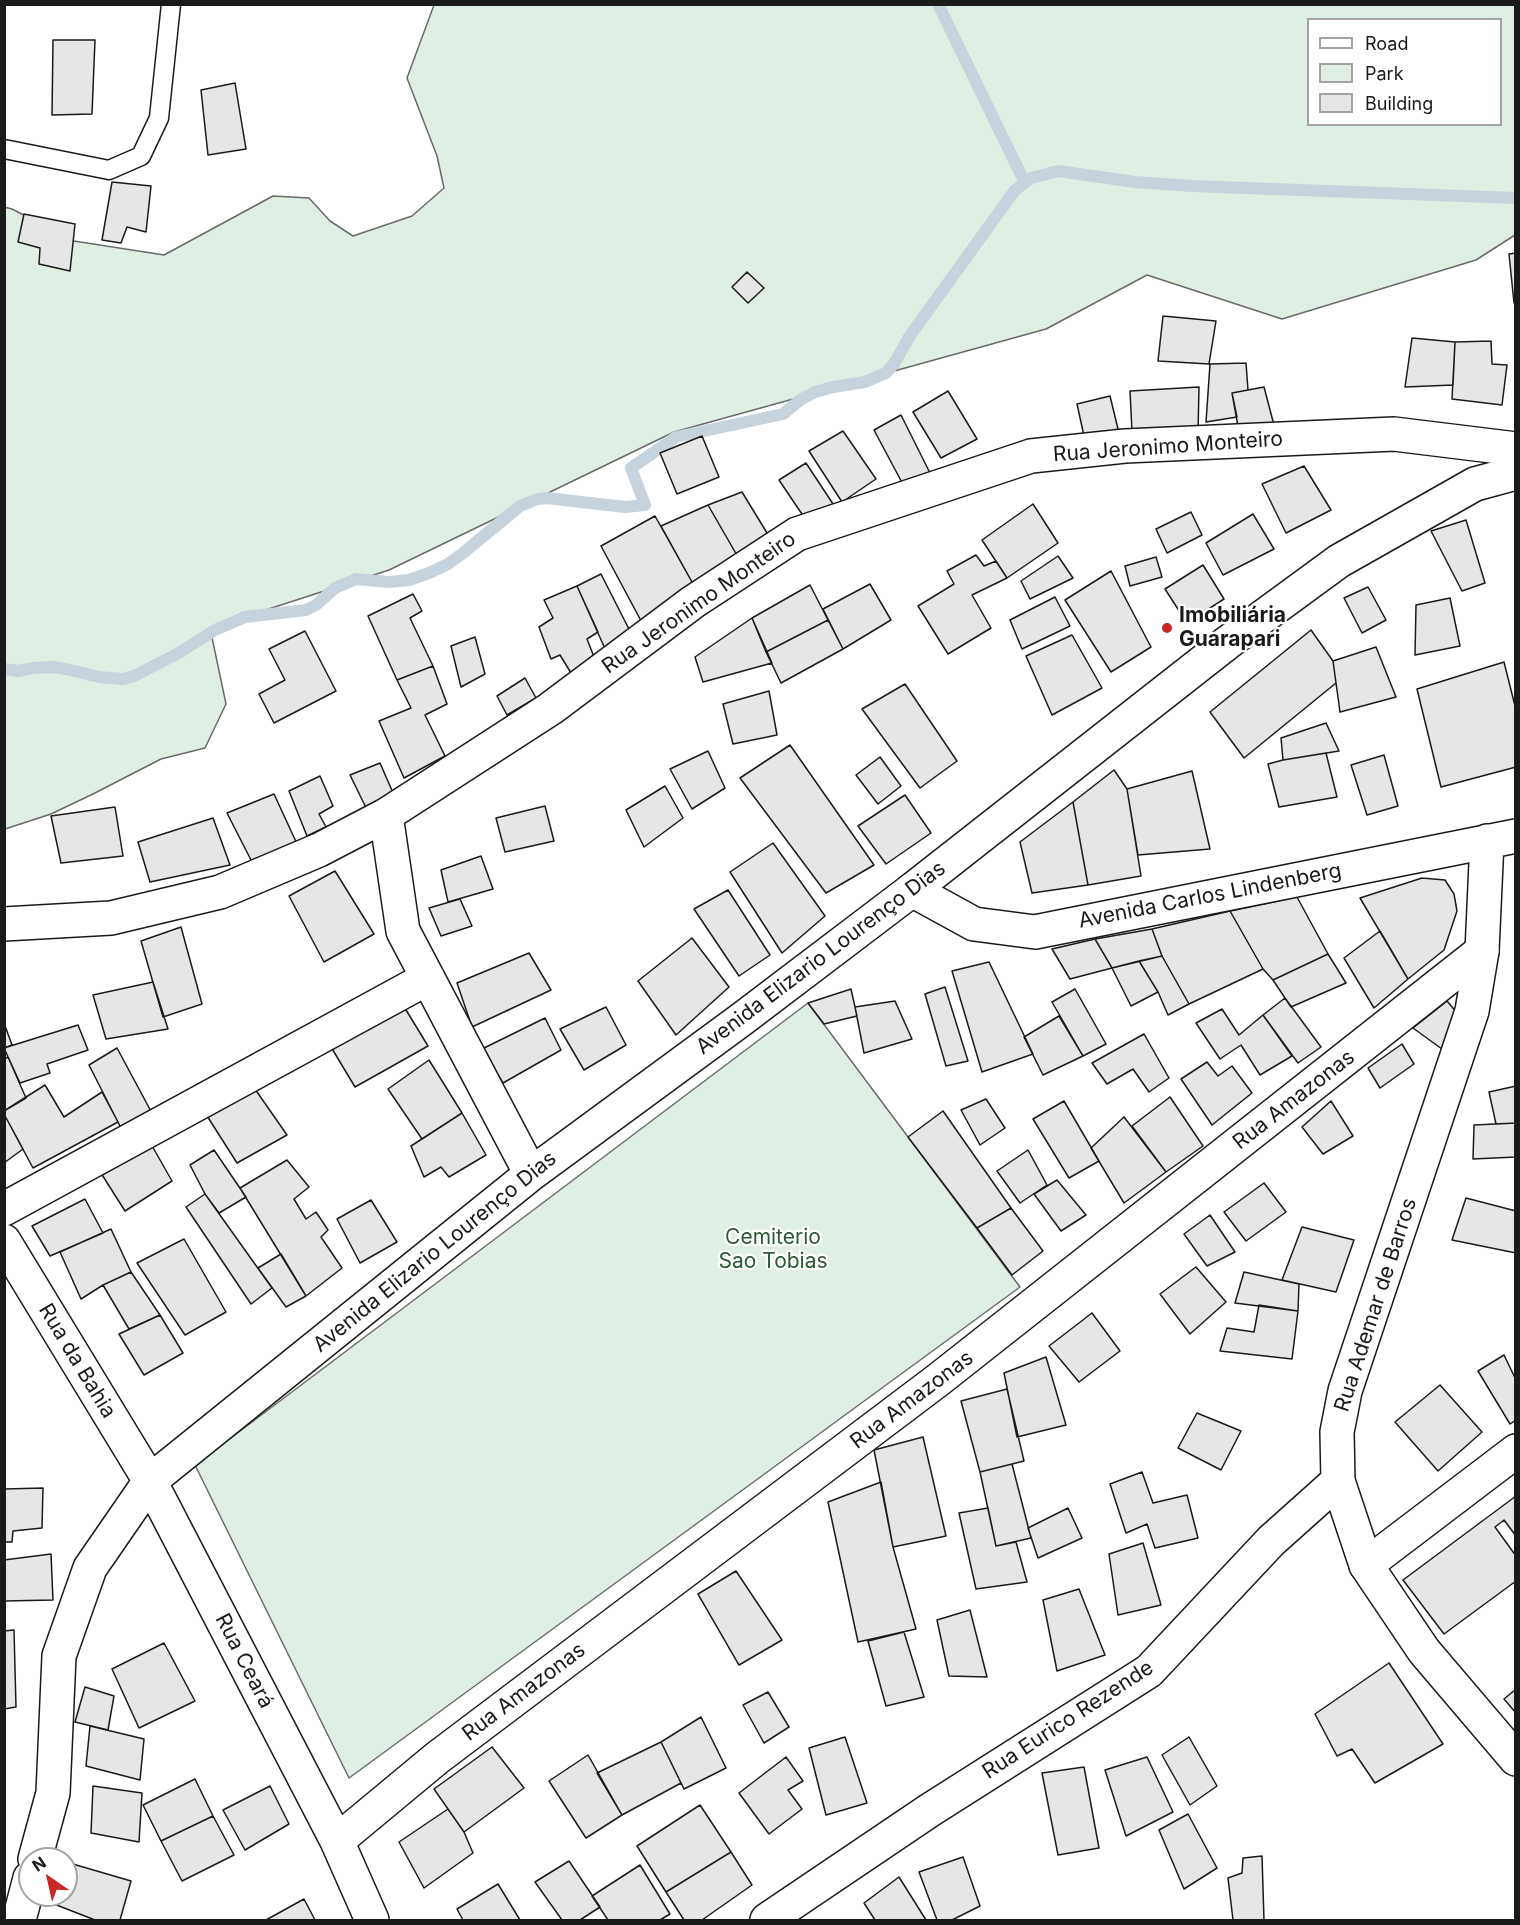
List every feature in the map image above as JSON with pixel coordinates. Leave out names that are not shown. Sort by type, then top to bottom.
[{"type":"street","name":"Rua Jeronimo Monteiro","points":[[4,924],[111,918],[220,892],[319,850],[386,815],[550,709],[693,602],[797,534],[1032,456],[1125,446],[1394,434],[1515,448]]},
{"type":"street","name":"Avenida Elizario Lourenço Dias","points":[[38,1847],[52,1793],[59,1656],[90,1568],[150,1481],[531,1174],[742,1019],[912,890],[1227,643],[1339,561],[1475,484],[1515,473]]},
{"type":"street","points":[[386,815],[403,931],[531,1174]]},
{"type":"street","name":"Avenida Carlos Lindenberg","points":[[912,890],[974,924],[1035,932],[1501,838]]},
{"type":"street","name":"Rua Ademar de Barros","points":[[1501,838],[1472,1011],[1345,1391],[1337,1432],[1338,1481],[1366,1565],[1424,1651],[1515,1759]]},
{"type":"street","name":"Rua Amazonas","points":[[337,1842],[437,1758],[938,1380],[1482,951]]},
{"type":"street","points":[[4,1209],[428,978]]},
{"type":"street","name":"Rua da Bahia","points":[[4,1241],[150,1481]]},
{"type":"street","points":[[1366,1565],[1515,1451]]},
{"type":"street","name":"Rua Ceará","points":[[150,1481],[337,1842]]},
{"type":"street","name":"Rua Eurico Rezende","points":[[767,1920],[930,1810],[1149,1671],[1271,1541],[1338,1481]]},
{"type":"street","points":[[337,1842],[372,1920]]},
{"type":"lane","points":[[4,149],[109,170],[141,156],[159,118],[171,4]]},
{"type":"green space","points":[[434,5],[1515,5],[1515,235],[1476,260],[1282,319],[1147,275],[1046,329],[674,432],[389,570],[210,628],[226,704],[205,748],[161,759],[51,814],[5,829],[4,207],[74,241],[164,255],[273,196],[309,198],[330,221],[353,236],[412,216],[444,188],[437,156],[407,78]]},
{"type":"green space","name":"Cemiterio Sao Tobias","points":[[808,1003],[1020,1287],[349,1778],[195,1465]]},
{"type":"building","points":[[53,40],[95,40],[92,114],[52,115]]},
{"type":"building","points":[[235,83],[246,149],[208,155],[201,90]]},
{"type":"building","points":[[112,182],[151,186],[146,232],[127,227],[121,243],[102,240]]},
{"type":"building","points":[[24,214],[75,224],[70,271],[39,264],[40,248],[18,242]]},
{"type":"building","points":[[1516,253],[1516,303],[1514,303],[1509,254]]},
{"type":"building","points":[[747,272],[764,288],[748,303],[732,287]]},
{"type":"building","points":[[1163,316],[1216,321],[1209,364],[1158,361]]},
{"type":"building","points":[[1516,316],[1516,414],[1515,414]]},
{"type":"building","points":[[1412,338],[1455,342],[1453,385],[1405,387]]},
{"type":"building","points":[[1491,341],[1492,364],[1507,365],[1502,405],[1452,399],[1455,342]]},
{"type":"building","points":[[1246,363],[1248,390],[1232,393],[1237,417],[1206,422],[1210,364]]},
{"type":"building","points":[[1199,387],[1198,433],[1132,432],[1130,391]]},
{"type":"building","points":[[1264,387],[1274,425],[1239,432],[1232,393]]},
{"type":"building","points":[[948,391],[977,439],[941,458],[913,412]]},
{"type":"building","points":[[1110,396],[1119,433],[1084,436],[1077,404]]},
{"type":"building","points":[[901,415],[933,479],[907,492],[874,430]]},
{"type":"building","points":[[843,431],[876,479],[842,502],[809,451]]},
{"type":"building","points":[[702,436],[719,477],[677,494],[660,453]]},
{"type":"building","points":[[806,463],[835,507],[810,526],[779,480]]},
{"type":"building","points":[[1304,466],[1331,510],[1286,533],[1262,484]]},
{"type":"building","points":[[742,492],[775,546],[742,564],[708,505]]},
{"type":"building","points":[[1033,504],[1058,543],[1007,578],[982,540]]},
{"type":"building","points":[[708,505],[742,564],[697,591],[661,526]]},
{"type":"building","points":[[1191,512],[1202,535],[1167,553],[1156,529]]},
{"type":"building","points":[[1253,514],[1274,549],[1223,575],[1206,543]]},
{"type":"building","points":[[655,516],[697,591],[647,632],[601,546]]},
{"type":"building","points":[[1466,520],[1485,583],[1462,591],[1431,531]]},
{"type":"building","points":[[976,555],[984,566],[996,561],[1007,578],[972,595],[991,628],[948,654],[918,606],[954,584],[947,571]]},
{"type":"building","points":[[1058,556],[1073,578],[1030,599],[1021,581]]},
{"type":"building","points":[[1156,557],[1162,577],[1130,586],[1125,566]]},
{"type":"building","points":[[1203,565],[1224,599],[1187,623],[1165,589]]},
{"type":"building","points":[[1111,571],[1151,647],[1111,672],[1065,600]]},
{"type":"building","points":[[601,574],[634,639],[606,651],[577,586]]},
{"type":"building","points":[[870,584],[891,620],[843,649],[823,609]]},
{"type":"building","points":[[810,585],[828,620],[766,652],[752,618]]},
{"type":"building","points":[[577,586],[598,632],[587,639],[596,662],[571,673],[560,655],[551,659],[539,627],[553,618],[544,600]]},
{"type":"building","points":[[1368,587],[1386,620],[1362,633],[1344,598]]},
{"type":"building","points":[[413,594],[422,611],[410,618],[433,666],[397,680],[368,616]]},
{"type":"building","points":[[1055,597],[1070,626],[1022,649],[1010,620]]},
{"type":"building","points":[[1450,598],[1460,646],[1415,655],[1416,605]]},
{"type":"building","points":[[752,618],[772,663],[703,682],[695,657]]},
{"type":"building","points":[[828,620],[843,649],[781,683],[766,652]]},
{"type":"building","points":[[1311,630],[1333,661],[1336,683],[1244,758],[1210,712]]},
{"type":"building","points":[[305,631],[336,691],[274,723],[259,694],[285,680],[269,649]]},
{"type":"building","points":[[1072,635],[1102,688],[1052,715],[1026,656]]},
{"type":"building","points":[[475,637],[485,674],[461,687],[451,646]]},
{"type":"building","points":[[1376,647],[1396,697],[1340,712],[1333,661]]},
{"type":"building","points":[[1504,662],[1516,710],[1516,767],[1441,787],[1417,689]]},
{"type":"building","points":[[433,666],[447,704],[425,715],[445,756],[404,778],[379,721],[411,708],[397,680]]},
{"type":"building","points":[[525,678],[536,698],[507,715],[497,696]]},
{"type":"building","points":[[905,684],[957,761],[920,788],[862,709]]},
{"type":"building","points":[[769,691],[777,735],[733,744],[723,704]]},
{"type":"building","points":[[1326,723],[1339,751],[1283,760],[1281,738]]},
{"type":"building","points":[[790,745],[874,865],[826,893],[740,778]]},
{"type":"building","points":[[708,751],[725,788],[692,809],[670,769]]},
{"type":"building","points":[[1326,753],[1337,797],[1279,807],[1268,764]]},
{"type":"building","points":[[1384,755],[1398,806],[1367,815],[1351,765]]},
{"type":"building","points":[[880,757],[901,786],[878,804],[856,775]]},
{"type":"building","points":[[380,763],[397,802],[371,818],[350,775]]},
{"type":"building","points":[[1114,770],[1127,789],[1141,876],[1088,885],[1073,802]]},
{"type":"building","points":[[1192,771],[1210,849],[1138,855],[1127,789]]},
{"type":"building","points":[[320,776],[333,806],[319,814],[326,827],[307,836],[289,791]]},
{"type":"building","points":[[665,786],[683,818],[644,847],[626,810]]},
{"type":"building","points":[[274,794],[298,846],[252,862],[227,813]]},
{"type":"building","points":[[905,795],[931,833],[886,864],[858,826]]},
{"type":"building","points":[[1073,802],[1088,885],[1032,893],[1020,842]]},
{"type":"building","points":[[545,806],[554,841],[505,852],[496,818]]},
{"type":"building","points":[[115,807],[123,856],[61,863],[51,816]]},
{"type":"building","points":[[213,818],[230,865],[150,882],[138,842]]},
{"type":"building","points":[[773,843],[825,916],[782,953],[730,872]]},
{"type":"building","points":[[481,856],[493,889],[448,902],[441,870]]},
{"type":"building","points":[[335,871],[374,934],[324,962],[289,896]]},
{"type":"building","points":[[1422,878],[1445,880],[1454,894],[1457,911],[1444,950],[1408,979],[1360,898]]},
{"type":"building","points":[[728,890],[770,955],[739,976],[694,909]]},
{"type":"building","points":[[1297,897],[1328,954],[1273,980],[1263,969],[1230,911]]},
{"type":"building","points":[[460,899],[472,926],[441,936],[429,908]]},
{"type":"building","points":[[1230,911],[1263,969],[1189,1004],[1162,956],[1152,929]]},
{"type":"building","points":[[181,927],[202,1004],[163,1017],[141,941]]},
{"type":"building","points":[[1152,929],[1162,956],[1112,968],[1095,939]]},
{"type":"building","points":[[1380,931],[1408,979],[1374,1008],[1344,958]]},
{"type":"building","points":[[692,938],[729,987],[676,1035],[638,981]]},
{"type":"building","points":[[1095,939],[1112,968],[1070,979],[1052,949]]},
{"type":"building","points":[[529,953],[551,990],[472,1027],[457,983]]},
{"type":"building","points":[[1328,954],[1346,983],[1291,1007],[1273,980]]},
{"type":"building","points":[[1162,956],[1189,1004],[1168,1015],[1158,992],[1139,961]]},
{"type":"building","points":[[1139,961],[1158,992],[1131,1006],[1112,968]]},
{"type":"building","points":[[989,962],[1033,1054],[982,1072],[952,971]]},
{"type":"building","points":[[153,982],[168,1029],[106,1039],[93,995]]},
{"type":"building","points":[[945,987],[968,1061],[946,1066],[925,994]]},
{"type":"building","points":[[851,989],[857,1016],[824,1024],[808,1003]]},
{"type":"building","points":[[1075,989],[1106,1044],[1083,1056],[1052,1002]]},
{"type":"building","points":[[1285,998],[1321,1047],[1298,1063],[1263,1015]]},
{"type":"building","points":[[895,1001],[912,1039],[864,1053],[855,1007]]},
{"type":"building","points":[[1447,1001],[1458,1014],[1446,1052],[1413,1028]]},
{"type":"building","points":[[403,1005],[428,1046],[355,1087],[331,1047]]},
{"type":"building","points":[[606,1007],[626,1045],[584,1070],[560,1029]]},
{"type":"building","points":[[1222,1009],[1239,1035],[1263,1015],[1292,1056],[1260,1075],[1241,1045],[1220,1059],[1196,1023]]},
{"type":"building","points":[[1059,1016],[1083,1056],[1043,1075],[1024,1037]]},
{"type":"building","points":[[545,1018],[561,1050],[503,1083],[482,1049]]},
{"type":"building","points":[[4,1023],[12,1045],[4,1048]]},
{"type":"building","points":[[78,1025],[88,1050],[47,1064],[50,1073],[20,1083],[4,1048]]},
{"type":"building","points":[[1144,1034],[1169,1078],[1149,1092],[1133,1069],[1107,1084],[1092,1063]]},
{"type":"building","points":[[1402,1044],[1414,1064],[1380,1088],[1368,1068]]},
{"type":"building","points":[[117,1048],[153,1115],[124,1134],[89,1065]]},
{"type":"building","points":[[8,1057],[26,1098],[4,1111],[4,1059]]},
{"type":"building","points":[[429,1060],[462,1113],[422,1139],[388,1089]]},
{"type":"building","points":[[1207,1062],[1218,1076],[1232,1066],[1252,1093],[1212,1125],[1181,1079]]},
{"type":"building","points":[[248,1079],[287,1135],[237,1163],[202,1108]]},
{"type":"building","points":[[45,1085],[64,1117],[102,1092],[118,1122],[33,1168],[4,1111]]},
{"type":"building","points":[[1516,1086],[1516,1123],[1496,1124],[1489,1092]]},
{"type":"building","points":[[1170,1097],[1203,1146],[1166,1172],[1132,1126]]},
{"type":"building","points":[[986,1099],[1005,1128],[980,1145],[961,1110]]},
{"type":"building","points":[[1064,1101],[1099,1161],[1069,1178],[1033,1119]]},
{"type":"building","points":[[1331,1101],[1353,1136],[1323,1154],[1302,1127]]},
{"type":"building","points":[[943,1111],[1011,1208],[977,1228],[908,1137]]},
{"type":"building","points":[[462,1113],[486,1155],[449,1177],[441,1167],[424,1177],[411,1146]]},
{"type":"building","points":[[4,1114],[23,1149],[4,1163]]},
{"type":"building","points":[[1124,1117],[1166,1172],[1124,1203],[1091,1148]]},
{"type":"building","points":[[1516,1123],[1516,1157],[1473,1159],[1474,1125]]},
{"type":"building","points":[[147,1137],[172,1181],[125,1211],[99,1170]]},
{"type":"building","points":[[214,1150],[246,1197],[219,1213],[205,1194],[190,1165]]},
{"type":"building","points":[[1028,1150],[1047,1185],[1020,1203],[997,1171]]},
{"type":"building","points":[[287,1160],[309,1187],[294,1199],[306,1219],[316,1212],[328,1230],[321,1237],[342,1268],[306,1296],[240,1188]]},
{"type":"building","points":[[1057,1180],[1086,1215],[1061,1231],[1034,1194]]},
{"type":"building","points":[[1264,1183],[1286,1212],[1246,1241],[1224,1212]]},
{"type":"building","points":[[205,1194],[272,1288],[251,1304],[186,1207]]},
{"type":"building","points":[[1466,1198],[1516,1211],[1516,1253],[1452,1240]]},
{"type":"building","points":[[85,1199],[103,1233],[50,1256],[32,1226]]},
{"type":"building","points":[[371,1200],[397,1242],[360,1263],[337,1219]]},
{"type":"building","points":[[1011,1208],[1043,1251],[1012,1275],[977,1228]]},
{"type":"building","points":[[1210,1215],[1235,1252],[1207,1266],[1184,1234]]},
{"type":"building","points":[[1302,1227],[1354,1240],[1336,1292],[1282,1280]]},
{"type":"building","points":[[111,1229],[131,1272],[103,1285],[81,1299],[60,1252]]},
{"type":"building","points":[[184,1239],[226,1312],[185,1335],[137,1263]]},
{"type":"building","points":[[281,1254],[306,1296],[286,1307],[258,1268]]},
{"type":"building","points":[[1196,1267],[1226,1302],[1190,1334],[1160,1294]]},
{"type":"building","points":[[131,1272],[160,1315],[129,1329],[103,1285]]},
{"type":"building","points":[[1244,1272],[1299,1284],[1298,1311],[1235,1303]]},
{"type":"building","points":[[1259,1305],[1298,1311],[1292,1359],[1220,1351],[1227,1328],[1254,1332]]},
{"type":"building","points":[[1092,1313],[1120,1351],[1079,1382],[1049,1346]]},
{"type":"building","points":[[160,1315],[183,1353],[144,1375],[119,1334]]},
{"type":"building","points":[[1504,1355],[1516,1380],[1516,1420],[1510,1424],[1478,1371]]},
{"type":"building","points":[[1046,1357],[1066,1425],[1017,1437],[1004,1373]]},
{"type":"building","points":[[1440,1385],[1482,1432],[1438,1471],[1395,1422]]},
{"type":"building","points":[[1007,1389],[1024,1461],[980,1472],[961,1401]]},
{"type":"building","points":[[1197,1413],[1241,1431],[1221,1470],[1178,1448]]},
{"type":"building","points":[[923,1437],[946,1536],[893,1547],[874,1450]]},
{"type":"building","points":[[1012,1464],[1031,1538],[996,1546],[980,1472]]},
{"type":"building","points":[[1142,1472],[1153,1503],[1187,1495],[1198,1538],[1155,1548],[1147,1524],[1126,1533],[1110,1484]]},
{"type":"building","points":[[881,1482],[893,1547],[916,1629],[858,1642],[828,1502]]},
{"type":"building","points":[[43,1488],[42,1528],[13,1531],[12,1542],[4,1542],[4,1489]]},
{"type":"building","points":[[1516,1496],[1516,1536],[1504,1520],[1495,1527],[1516,1556],[1516,1581],[1444,1634],[1403,1580]]},
{"type":"building","points":[[988,1508],[996,1546],[1016,1542],[1027,1582],[976,1589],[959,1513]]},
{"type":"building","points":[[1068,1508],[1082,1538],[1038,1558],[1028,1528]]},
{"type":"building","points":[[1143,1543],[1161,1605],[1118,1615],[1109,1554]]},
{"type":"building","points":[[51,1554],[53,1600],[5,1601],[4,1560]]},
{"type":"building","points":[[736,1571],[782,1640],[739,1665],[698,1594]]},
{"type":"building","points":[[1079,1589],[1105,1655],[1057,1671],[1043,1600]]},
{"type":"building","points":[[970,1610],[987,1677],[949,1676],[937,1620]]},
{"type":"building","points":[[14,1630],[16,1707],[4,1709],[4,1631]]},
{"type":"building","points":[[904,1632],[924,1697],[886,1706],[868,1641]]},
{"type":"building","points":[[164,1643],[195,1701],[139,1728],[112,1669]]},
{"type":"building","points":[[1389,1663],[1443,1744],[1375,1783],[1352,1749],[1337,1756],[1315,1714]]},
{"type":"building","points":[[85,1687],[114,1696],[108,1730],[75,1722]]},
{"type":"building","points":[[1516,1689],[1516,1713],[1504,1699]]},
{"type":"building","points":[[768,1692],[789,1727],[764,1743],[743,1705]]},
{"type":"building","points":[[701,1717],[726,1768],[684,1789],[661,1742]]},
{"type":"building","points":[[90,1726],[144,1739],[140,1780],[86,1766]]},
{"type":"building","points":[[845,1737],[867,1803],[826,1815],[809,1748]]},
{"type":"building","points":[[1189,1737],[1217,1786],[1190,1805],[1162,1755]]},
{"type":"building","points":[[661,1742],[681,1783],[622,1815],[597,1773]]},
{"type":"building","points":[[492,1747],[524,1788],[464,1832],[434,1789]]},
{"type":"building","points":[[588,1755],[622,1815],[586,1838],[549,1781]]},
{"type":"building","points":[[786,1757],[803,1781],[788,1790],[802,1809],[769,1834],[739,1793]]},
{"type":"building","points":[[1147,1757],[1173,1812],[1126,1836],[1105,1770]]},
{"type":"building","points":[[1084,1767],[1099,1848],[1058,1855],[1042,1773]]},
{"type":"building","points":[[195,1779],[213,1816],[161,1841],[143,1805]]},
{"type":"building","points":[[93,1786],[142,1793],[139,1842],[91,1833]]},
{"type":"building","points":[[270,1786],[289,1824],[245,1850],[223,1810]]},
{"type":"building","points":[[700,1805],[731,1852],[666,1892],[637,1846]]},
{"type":"building","points":[[448,1809],[464,1832],[473,1853],[424,1888],[399,1842]]},
{"type":"building","points":[[1188,1814],[1217,1868],[1184,1889],[1159,1830]]},
{"type":"building","points":[[213,1816],[234,1855],[182,1881],[161,1841]]},
{"type":"building","points":[[731,1852],[752,1885],[702,1920],[684,1920],[666,1892]]},
{"type":"building","points":[[1262,1856],[1264,1920],[1233,1920],[1228,1878],[1242,1873],[1243,1858]]},
{"type":"building","points":[[963,1857],[980,1906],[952,1920],[937,1920],[919,1872]]},
{"type":"building","points":[[569,1861],[600,1907],[580,1920],[562,1920],[535,1882]]},
{"type":"building","points":[[640,1865],[670,1914],[660,1920],[608,1920],[592,1896]]},
{"type":"building","points":[[78,1866],[131,1881],[120,1920],[95,1920],[62,1907],[78,1907]]},
{"type":"building","points":[[899,1877],[926,1920],[875,1920],[864,1903]]},
{"type":"building","points":[[498,1884],[520,1920],[463,1920],[457,1909]]},
{"type":"building","points":[[304,1899],[315,1920],[266,1920]]},
{"type":"waterway","points":[[938,4],[1024,181]]},
{"type":"waterway","points":[[4,669],[18,671],[52,667],[99,677],[123,679],[134,676],[177,654],[215,630],[245,617],[306,610],[316,605],[335,588],[356,579],[389,582],[409,580],[429,573],[448,564],[463,553],[520,506],[538,499],[547,498],[625,507],[645,505],[631,468],[676,437],[783,414],[800,400],[815,392],[865,382],[886,373],[894,364],[909,337],[1015,190],[1031,178],[1058,171],[1135,182],[1192,186],[1516,198]]},
{"type":"place","name":"Imobiliária Guarapari","points":[[1167,628]]}]
